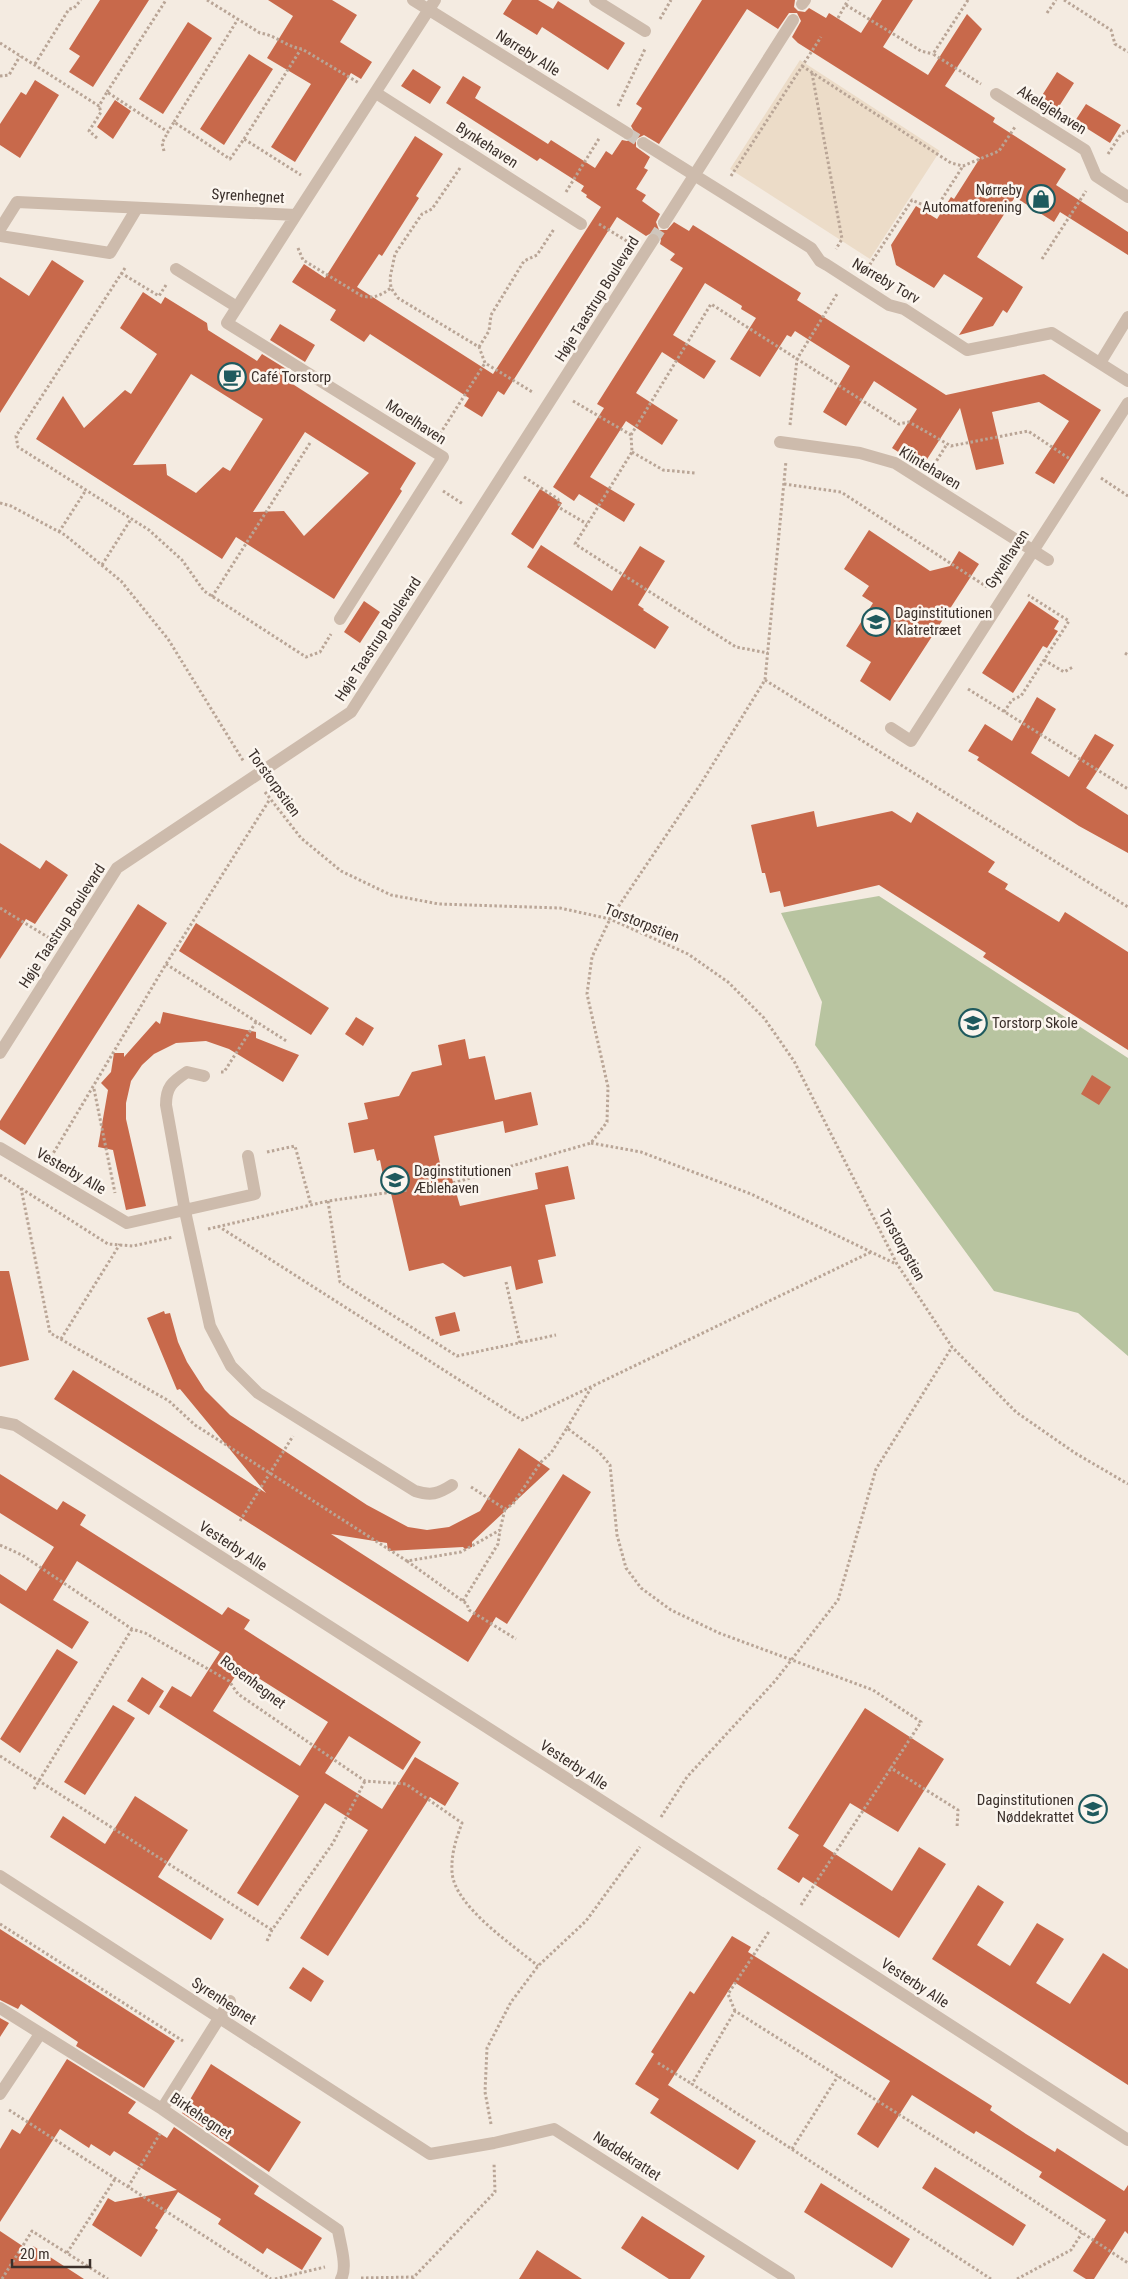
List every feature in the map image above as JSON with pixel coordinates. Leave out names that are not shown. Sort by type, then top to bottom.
[{"type":"street","name":"Nørreby Alle","points":[[414,0],[432,5],[609,123],[627,132]]},
{"type":"street","points":[[596,0],[646,36]]},
{"type":"street","name":"Syrenhegnet","points":[[0,229],[17,202],[296,215],[432,5]]},
{"type":"street","points":[[664,223],[793,20]]},
{"type":"street","name":"Bynkehaven","points":[[376,93],[581,224]]},
{"type":"street","name":"Akelejehaven","points":[[996,94],[1085,150],[1094,171],[1128,197]]},
{"type":"street","points":[[644,143],[695,174]]},
{"type":"street","name":"Nørreby Torv","points":[[695,174],[811,248],[820,261],[889,305],[904,309],[967,350],[1052,333],[1100,364]]},
{"type":"street","points":[[0,236],[110,253],[137,208]]},
{"type":"street","name":"Morelhaven","points":[[296,215],[227,323],[443,457],[340,619]]},
{"type":"street","name":"Høje Taastrup Boulevard","points":[[0,1053],[117,868],[351,712],[653,240]]},
{"type":"street","points":[[176,269],[237,307]]},
{"type":"street","points":[[1128,317],[1100,364],[1128,381]]},
{"type":"street","name":"Gyvelhaven","points":[[891,728],[911,741],[1002,596],[1128,403]]},
{"type":"street","name":"Klintehaven","points":[[784,442],[860,453],[895,463],[1048,560]]},
{"type":"street","points":[[204,1076],[187,1072],[174,1080],[166,1092],[166,1105],[185,1211],[210,1326],[230,1366],[258,1393],[414,1491],[428,1495],[438,1494],[452,1485]]},
{"type":"street","name":"Vesterby Alle","points":[[0,1148],[128,1223],[255,1194],[248,1156]]},
{"type":"street","name":"Vesterby Alle","points":[[0,1422],[15,1425],[786,1918],[1128,2140]]},
{"type":"street","name":"Syrenhegnet","points":[[0,1876],[430,2154]]},
{"type":"street","points":[[167,2113],[199,2051],[230,2001]]},
{"type":"street","name":"Birkehegnet","points":[[0,2008],[167,2113],[338,2230],[344,2274],[341,2279]]},
{"type":"street","points":[[0,2094],[40,2034]]},
{"type":"street","name":"Nøddekrattet","points":[[430,2154],[494,2143],[554,2129],[789,2279]]},
{"type":"path","points":[[35,64],[69,9],[74,8],[81,0]]},
{"type":"path","points":[[99,106],[166,0]]},
{"type":"path","points":[[207,0],[291,48],[302,49],[376,93]]},
{"type":"path","points":[[658,21],[671,0]]},
{"type":"path","points":[[838,18],[848,0]]},
{"type":"path","points":[[933,54],[968,0]]},
{"type":"path","points":[[1047,13],[1056,0]]},
{"type":"path","points":[[1064,0],[1111,30],[1115,44],[1128,52]]},
{"type":"path","points":[[846,5],[921,51],[933,54],[996,94]]},
{"type":"path","points":[[164,151],[162,143],[168,132],[238,19]]},
{"type":"path","points":[[561,200],[625,94],[646,36]]},
{"type":"path","points":[[721,191],[821,38]]},
{"type":"path","points":[[0,43],[99,106],[101,112],[89,131],[96,138]]},
{"type":"path","points":[[174,122],[230,159],[302,49]]},
{"type":"path","points":[[0,76],[9,75],[20,56]]},
{"type":"path","points":[[802,66],[951,163],[963,166]]},
{"type":"path","points":[[812,72],[842,239],[827,265]]},
{"type":"path","points":[[107,92],[168,132]]},
{"type":"path","points":[[591,1143],[607,1122],[608,1087],[587,994],[592,957],[610,919],[700,785],[765,680],[784,484],[784,442],[797,359],[912,200],[935,210],[963,166],[999,151],[1024,112]]},
{"type":"path","points":[[1042,259],[1094,171],[1110,152],[1121,134],[1128,131]]},
{"type":"path","points":[[244,139],[316,184]]},
{"type":"path","points":[[470,153],[432,208],[422,214],[396,254],[390,278],[391,288],[398,298],[479,348],[485,363],[550,403]]},
{"type":"path","points":[[479,348],[489,331],[491,315],[524,261],[537,255],[564,214]]},
{"type":"path","points":[[595,221],[646,252]]},
{"type":"path","points":[[289,226],[303,260],[353,292],[372,298],[380,296],[391,288]]},
{"type":"path","points":[[110,253],[111,267],[159,296],[176,269]]},
{"type":"path","points":[[126,265],[16,436],[18,447],[149,530],[182,560],[204,591],[306,657],[320,652],[340,619]]},
{"type":"path","points":[[768,653],[736,647],[575,544],[632,452],[631,435],[711,304],[899,424],[909,422],[950,446],[1028,431],[1128,496]]},
{"type":"path","points":[[430,449],[485,363]]},
{"type":"path","points":[[557,392],[631,435]]},
{"type":"path","points":[[212,597],[310,443]]},
{"type":"path","points":[[632,452],[663,470],[695,474]]},
{"type":"path","points":[[509,467],[558,499],[560,508],[587,524]]},
{"type":"path","points":[[428,481],[479,514]]},
{"type":"path","points":[[784,484],[841,492],[1002,596]]},
{"type":"path","points":[[59,532],[86,490]]},
{"type":"path","name":"Torstorpstien","points":[[0,503],[11,506],[59,532],[121,581],[168,639],[254,778],[301,838],[341,871],[391,895],[439,904],[560,908],[610,919],[688,954],[728,982],[764,1018],[794,1061],[897,1264],[952,1346],[1016,1412],[1075,1453],[1128,1484]]},
{"type":"path","points":[[102,566],[131,519]]},
{"type":"path","points":[[1004,712],[1012,700],[1021,696],[1069,621],[1010,584]]},
{"type":"path","points":[[1044,660],[1064,672],[1073,667]]},
{"type":"path","points":[[950,678],[1128,790]]},
{"type":"path","points":[[765,680],[1128,907]]},
{"type":"path","points":[[42,1173],[166,964],[270,799]]},
{"type":"path","points":[[0,908],[66,949]]},
{"type":"path","points":[[166,964],[288,1042]]},
{"type":"path","points":[[204,1076],[224,1072],[256,1022]]},
{"type":"path","points":[[453,1183],[591,1143],[641,1152],[751,1194],[897,1264]]},
{"type":"path","points":[[248,1156],[295,1146],[311,1205]]},
{"type":"path","points":[[21,1188],[50,1333],[169,1401],[195,1425],[407,1561],[464,1601],[469,1610],[516,1639]]},
{"type":"path","points":[[328,1201],[340,1282],[457,1356],[556,1335]]},
{"type":"path","points":[[218,1226],[522,1420],[871,1252]]},
{"type":"path","points":[[506,1282],[520,1343]]},
{"type":"path","points":[[341,2279],[413,2278],[495,2192],[494,2143],[485,2092],[487,2048],[511,2002],[538,1966],[586,1921],[651,1833],[687,1777],[775,1681],[838,1600],[876,1469],[952,1346]]},
{"type":"path","points":[[464,1601],[498,1544],[505,1509],[513,1504],[541,1462],[551,1453],[592,1387]]},
{"type":"path","points":[[240,1521],[303,1421]]},
{"type":"path","points":[[567,1428],[599,1452],[610,1465],[616,1535],[626,1568],[641,1588],[671,1610],[694,1621],[873,1690],[922,1722],[892,1768],[786,1918],[728,1994],[735,2011],[1128,2263]]},
{"type":"path","points":[[452,1485],[466,1484],[505,1509]]},
{"type":"path","points":[[407,1561],[461,1552],[500,1530]]},
{"type":"path","name":"Rosenhegnet","points":[[0,1545],[22,1555],[132,1629],[145,1633],[229,1681],[238,1694],[365,1781]]},
{"type":"path","points":[[34,1789],[132,1629]]},
{"type":"path","points":[[0,1756],[272,1930]]},
{"type":"path","points":[[892,1768],[958,1810],[957,1828]]},
{"type":"path","points":[[267,1942],[272,1930],[333,1844],[365,1781],[406,1784],[462,1823],[453,1850],[452,1865],[452,1873],[458,1893],[479,1916],[538,1966]]},
{"type":"path","points":[[0,1924],[199,2051]]},
{"type":"path","points":[[692,2084],[735,2011]]},
{"type":"path","points":[[658,2063],[992,2279]]},
{"type":"path","points":[[792,2149],[838,2076]]},
{"type":"path","points":[[8,2110],[270,2279]]},
{"type":"path","points":[[128,2187],[167,2113]]},
{"type":"path","points":[[66,2253],[115,2179]]},
{"type":"path","points":[[2,2279],[32,2231],[108,2279]]},
{"type":"path","points":[[1017,2279],[1072,2250],[1082,2233]]},
{"type":"path","points":[[275,2279],[343,2262]]},
{"type":"green space","points":[[879,896],[1128,1058],[1128,1356],[1078,1313],[994,1291],[815,1045],[822,1002],[781,913]]},
{"type":"shaded area","points":[[800,60],[940,151],[870,259],[730,169]]},
{"type":"building","points":[[100,0],[149,0],[93,87],[69,72],[80,56],[69,49]]},
{"type":"building","points":[[268,0],[332,0],[357,15],[340,42],[372,62],[361,79],[351,73],[295,162],[271,147],[311,84],[267,58],[293,16]]},
{"type":"building","points":[[512,0],[538,0],[553,9],[558,1],[625,43],[608,70],[542,27],[537,35],[503,14]]},
{"type":"building","points":[[702,0],[795,0],[794,7],[798,11],[805,12],[809,8],[826,18],[829,13],[861,33],[882,0],[913,0],[883,47],[928,75],[967,14],[982,29],[945,86],[995,118],[993,122],[1066,169],[1056,185],[1128,232],[1128,255],[1060,212],[1054,222],[1015,197],[977,257],[1023,287],[1007,313],[1003,310],[993,326],[959,335],[983,298],[944,274],[934,288],[896,265],[891,245],[916,206],[937,219],[951,197],[954,199],[980,158],[798,43],[792,37],[801,21],[797,13],[789,13],[778,29],[747,9],[659,144],[644,135],[636,139],[636,147],[650,157],[644,168],[648,170],[636,189],[646,195],[642,201],[660,214],[656,222],[659,230],[667,230],[674,222],[689,231],[693,225],[801,293],[797,300],[946,395],[1044,374],[1101,410],[1054,484],[1035,473],[1069,421],[1039,402],[992,412],[1004,464],[976,470],[960,408],[922,467],[892,448],[917,409],[874,381],[846,426],[823,412],[850,366],[795,331],[791,337],[787,335],[760,377],[730,359],[756,318],[741,309],[742,306],[705,283],[673,335],[716,361],[704,379],[662,352],[636,393],[678,420],[662,445],[626,421],[590,477],[635,504],[624,522],[579,494],[574,501],[553,487],[604,408],[597,404],[683,268],[670,260],[675,254],[660,244],[661,240],[658,233],[653,232],[646,236],[617,217],[504,395],[498,391],[482,417],[464,406],[469,398],[370,334],[364,342],[330,320],[336,310],[292,282],[304,264],[325,278],[415,136],[443,154],[416,196],[419,198],[382,256],[379,254],[357,287],[493,374],[601,207],[586,197],[587,195],[581,191],[584,186],[540,158],[537,161],[446,103],[463,76],[481,87],[475,98],[548,144],[551,140],[595,168],[606,151],[612,155],[622,140],[627,141],[634,138],[635,133],[631,126],[642,108],[636,104]]},
{"type":"building","points":[[188,22],[212,38],[163,114],[139,99]]},
{"type":"building","points":[[249,54],[273,69],[224,145],[200,129]]},
{"type":"building","points":[[413,69],[441,87],[430,104],[401,86]]},
{"type":"building","points":[[1057,72],[1074,83],[1058,108],[1041,97]]},
{"type":"building","points":[[35,80],[59,95],[20,158],[0,145],[0,124],[21,92],[26,95]]},
{"type":"building","points":[[115,100],[131,111],[113,139],[97,127]]},
{"type":"building","points":[[1086,104],[1121,125],[1110,143],[1075,121]]},
{"type":"building","points":[[52,260],[84,281],[0,413],[0,277],[29,296]]},
{"type":"building","points":[[143,292],[161,304],[165,297],[207,323],[208,330],[257,361],[262,354],[296,375],[291,383],[416,463],[400,489],[402,491],[334,599],[236,537],[222,559],[36,439],[63,396],[84,428],[125,390],[131,394],[157,354],[120,328]],"holes":[[[191,374],[263,419],[230,471],[223,467],[196,493],[167,475],[166,464],[133,465]],[[305,432],[369,473],[304,536],[284,511],[253,512]]]},
{"type":"building","points":[[280,324],[315,345],[305,362],[270,340]]},
{"type":"building","points":[[540,489],[562,503],[533,549],[511,534]]},
{"type":"building","points":[[869,530],[930,571],[950,566],[959,551],[979,564],[890,701],[860,681],[871,662],[846,646],[873,603],[862,596],[869,586],[844,569]]},
{"type":"building","points":[[541,545],[612,591],[640,546],[665,561],[638,605],[669,627],[655,649],[527,567]]},
{"type":"building","points":[[364,601],[380,612],[360,643],[344,632]]},
{"type":"building","points":[[1029,601],[1059,621],[1054,629],[1058,631],[1047,648],[1043,646],[1013,693],[982,673]]},
{"type":"building","points":[[1037,697],[1056,709],[1031,753],[1069,777],[1095,734],[1114,745],[1086,788],[1128,815],[1128,853],[1079,826],[977,760],[979,757],[968,751],[985,724],[1012,741]]},
{"type":"building","points":[[814,811],[817,827],[892,811],[911,823],[917,812],[995,862],[988,872],[1008,884],[1005,889],[1059,922],[1065,912],[1128,952],[1128,1050],[983,957],[986,953],[879,885],[784,907],[780,891],[770,893],[765,873],[762,873],[751,825]]},
{"type":"building","points":[[0,843],[40,869],[46,860],[68,875],[35,924],[26,919],[0,959]]},
{"type":"building","points":[[138,904],[167,923],[25,1145],[0,1129],[0,1121]]},
{"type":"building","points":[[196,923],[329,1008],[311,1035],[179,951]]},
{"type":"building","points":[[163,1012],[256,1032],[256,1038],[299,1055],[283,1082],[229,1049],[206,1041],[176,1043],[154,1054],[142,1065],[131,1081],[126,1103],[126,1119],[146,1206],[126,1210],[113,1150],[98,1147],[108,1090],[101,1083],[111,1072],[114,1053],[124,1053],[124,1057],[156,1021],[160,1024]]},
{"type":"building","points":[[356,1017],[374,1028],[363,1046],[345,1034]]},
{"type":"building","points":[[465,1039],[469,1059],[485,1056],[495,1100],[531,1092],[538,1125],[505,1133],[503,1121],[434,1136],[443,1177],[451,1175],[460,1206],[538,1189],[535,1173],[568,1166],[575,1199],[545,1205],[556,1256],[538,1260],[543,1283],[516,1290],[511,1266],[464,1277],[443,1263],[409,1271],[390,1189],[386,1190],[380,1160],[377,1161],[374,1149],[354,1153],[348,1123],[368,1119],[364,1103],[399,1096],[412,1072],[442,1065],[438,1045]]},
{"type":"building","points":[[1092,1075],[1111,1087],[1099,1105],[1081,1094]]},
{"type":"building","points":[[0,1271],[9,1271],[29,1360],[0,1367]]},
{"type":"building","points":[[164,1311],[165,1314],[170,1313],[178,1342],[187,1362],[205,1390],[230,1415],[367,1505],[408,1527],[427,1530],[449,1527],[480,1511],[519,1448],[550,1469],[472,1542],[472,1547],[465,1549],[463,1547],[388,1551],[387,1543],[331,1534],[468,1622],[563,1474],[591,1492],[507,1624],[496,1617],[468,1662],[54,1399],[73,1370],[266,1493],[180,1389],[177,1390],[147,1318]]},
{"type":"building","points":[[455,1312],[460,1331],[440,1336],[435,1317]]},
{"type":"building","points":[[0,1474],[57,1510],[63,1501],[86,1515],[80,1525],[222,1615],[228,1607],[250,1620],[244,1629],[421,1742],[403,1770],[349,1736],[325,1773],[382,1809],[415,1757],[459,1783],[445,1806],[430,1797],[328,1956],[300,1938],[368,1830],[325,1803],[258,1906],[237,1893],[299,1796],[159,1707],[172,1686],[191,1697],[220,1652],[77,1561],[53,1600],[89,1622],[72,1649],[0,1603],[0,1574],[26,1591],[54,1547],[0,1513]],"holes":[[[241,1667],[328,1722],[300,1766],[213,1711]]]},
{"type":"building","points":[[57,1649],[78,1662],[20,1753],[0,1739]]},
{"type":"building","points":[[142,1677],[164,1691],[149,1715],[127,1701]]},
{"type":"building","points":[[113,1705],[135,1718],[85,1795],[64,1782]]},
{"type":"building","points":[[865,1708],[944,1759],[898,1832],[850,1803],[823,1846],[892,1891],[919,1847],[946,1864],[899,1938],[803,1877],[799,1883],[777,1869],[799,1835],[788,1828]]},
{"type":"building","points":[[135,1796],[188,1830],[158,1877],[224,1919],[211,1940],[50,1837],[63,1816],[105,1844]]},
{"type":"building","points":[[978,1885],[1004,1902],[977,1945],[1010,1966],[1037,1923],[1064,1939],[1036,1983],[1070,2004],[1103,1953],[1128,1969],[1128,2085],[932,1959]]},
{"type":"building","points":[[0,1929],[175,2041],[144,2088],[76,2046],[78,2042],[21,2004],[18,2009],[0,2000]]},
{"type":"building","points":[[732,1936],[751,1947],[748,1952],[992,2106],[990,2110],[1026,2134],[1055,2152],[1057,2148],[1124,2191],[1128,2185],[1128,2234],[1125,2231],[1094,2279],[1086,2279],[1073,2271],[1106,2220],[1039,2177],[1042,2172],[976,2131],[974,2134],[912,2095],[878,2148],[857,2134],[890,2081],[734,1982],[659,2099],[635,2084],[654,2054],[651,2052],[690,1991],[694,1994]]},
{"type":"building","points":[[303,1967],[324,1981],[311,2002],[289,1988]]},
{"type":"building","points":[[0,2018],[9,2023],[0,2037]]},
{"type":"building","points":[[67,2059],[136,2102],[128,2113],[167,2138],[174,2127],[259,2186],[254,2194],[322,2238],[302,2270],[267,2248],[263,2254],[218,2224],[221,2219],[178,2192],[155,2228],[158,2230],[141,2257],[92,2225],[108,2198],[115,2202],[177,2190],[114,2151],[110,2156],[91,2144],[89,2148],[60,2129],[0,2222],[0,2149],[12,2129],[20,2134]]},
{"type":"building","points":[[211,2064],[301,2122],[269,2172],[182,2113]]},
{"type":"building","points":[[668,2085],[756,2141],[738,2170],[650,2113]]},
{"type":"building","points":[[935,2167],[1026,2225],[1013,2246],[922,2188]]},
{"type":"building","points":[[821,2183],[910,2239],[892,2268],[804,2212]]},
{"type":"building","points":[[642,2216],[705,2256],[690,2279],[669,2279],[621,2248]]},
{"type":"building","points":[[0,2231],[30,2251],[33,2246],[84,2279],[0,2279]]},
{"type":"building","points":[[537,2250],[582,2279],[519,2279]]},
{"type":"tunnel","points":[[627,133],[643,143]]},
{"type":"tunnel","points":[[653,240],[664,223]]},
{"type":"place","name":"Nørreby Automatforening","points":[[1041,199]]},
{"type":"place","name":"Café Torstorp","points":[[232,377]]},
{"type":"place","name":"Daginstitutionen Klatretræet","points":[[876,622]]},
{"type":"place","name":"Torstorp Skole","points":[[973,1023]]},
{"type":"place","name":"Daginstitutionen Æblehaven","points":[[395,1180]]},
{"type":"place","name":"Daginstitutionen Nøddekrattet","points":[[1093,1809]]}]
